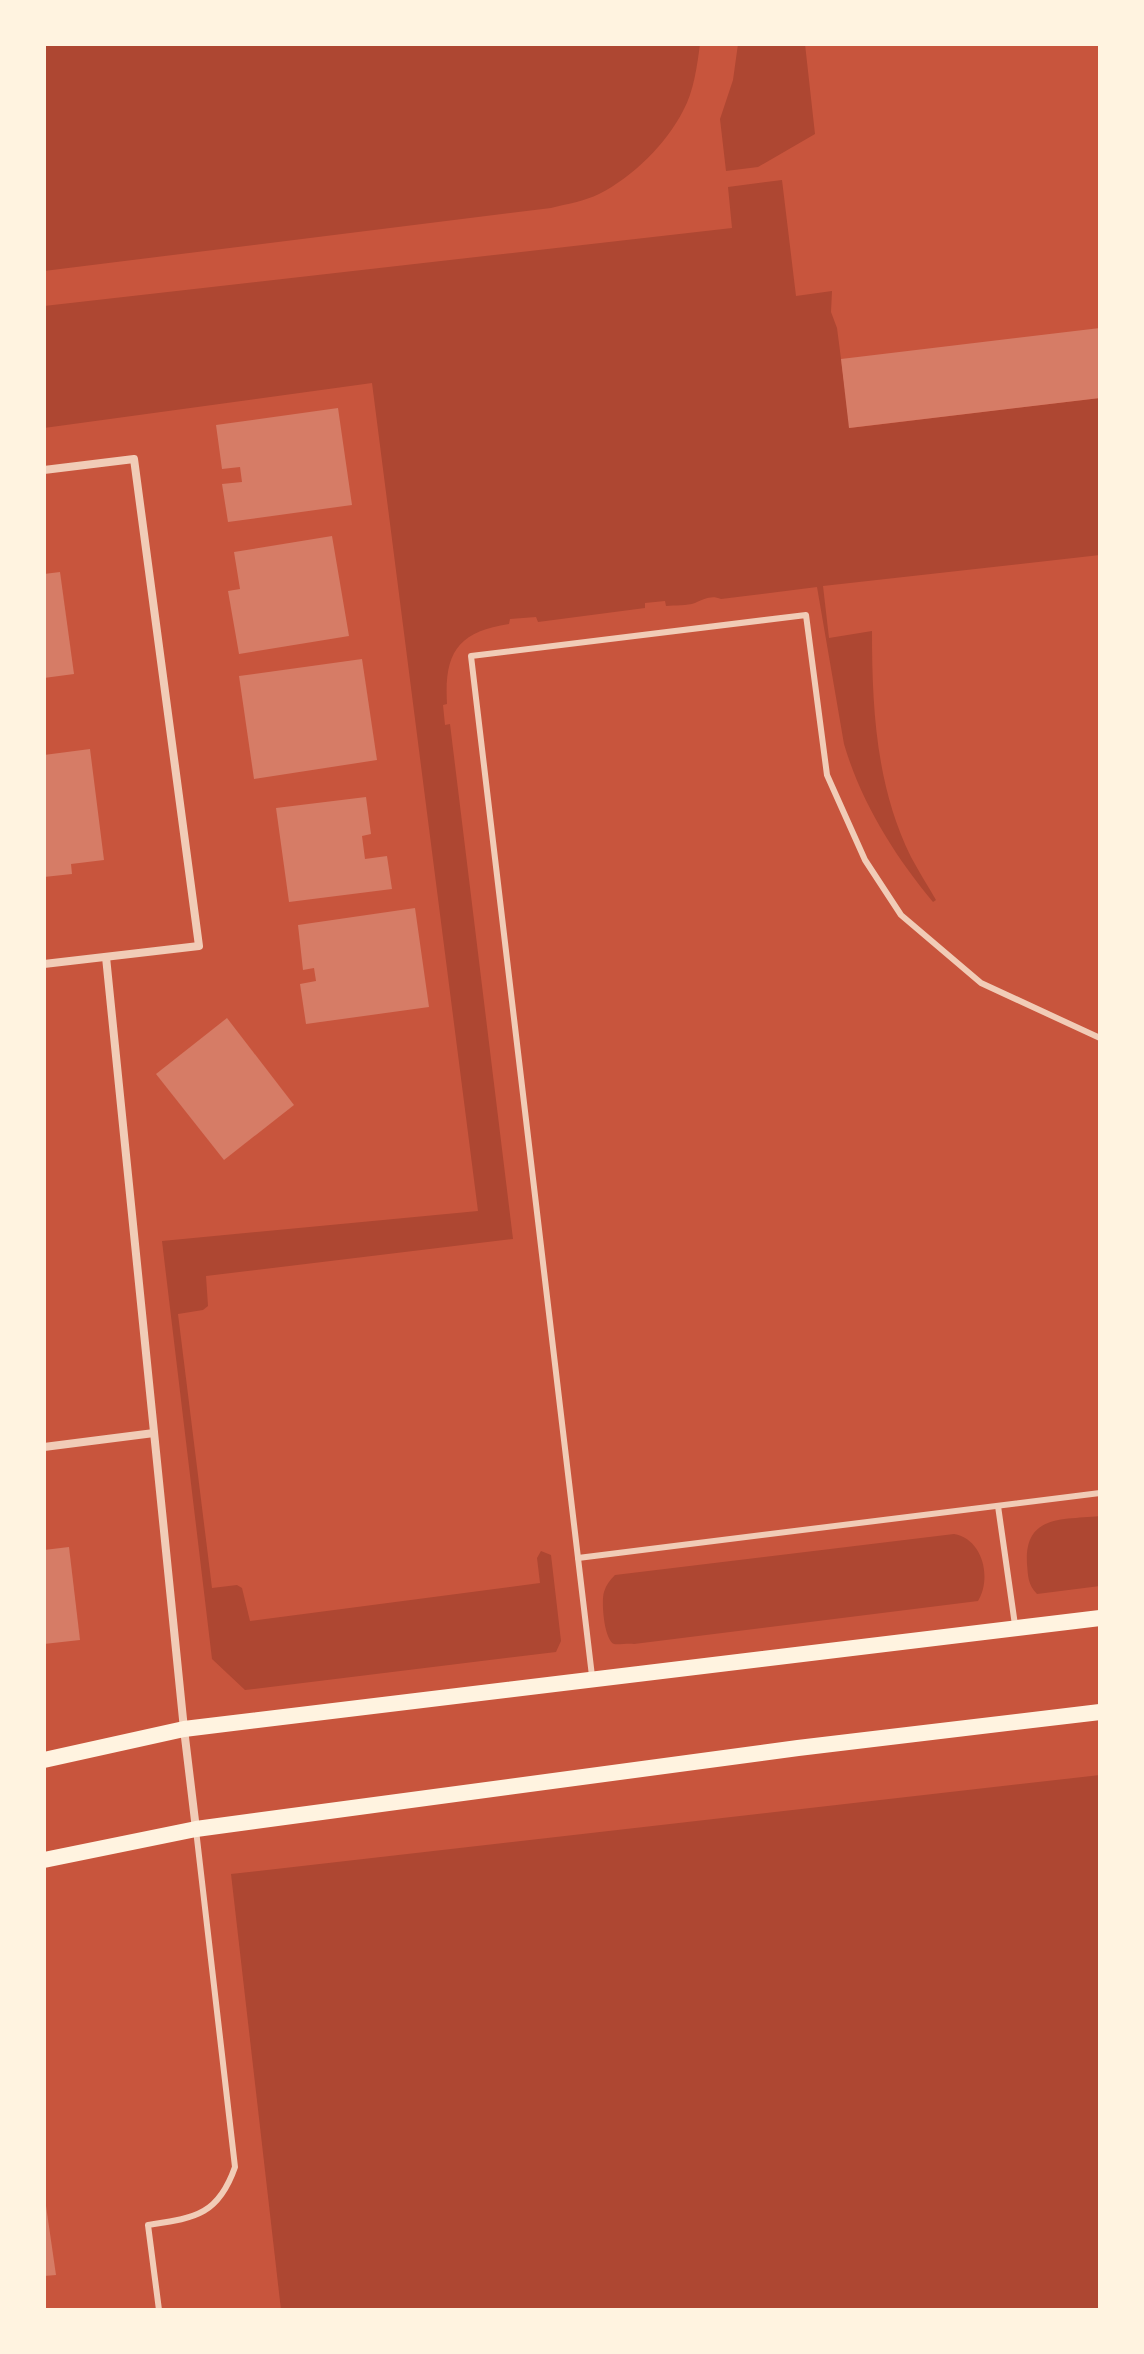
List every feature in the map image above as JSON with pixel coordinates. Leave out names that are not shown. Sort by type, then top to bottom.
[{"type":"main road","points":[[44,1760],[184,1729],[1100,1618]]},
{"type":"main road","points":[[44,1860],[196,1829],[782,1750],[1100,1712]]},
{"type":"street","points":[[44,470],[134,459],[199,946],[44,964]]},
{"type":"street","points":[[106,957],[196,1829]]},
{"type":"street","points":[[44,1447],[154,1433]]},
{"type":"lane","points":[[592,1680],[471,656],[806,615],[827,775],[865,860],[901,915],[981,983],[1100,1038]]},
{"type":"lane","points":[[578,1558],[1100,1493]]},
{"type":"lane","points":[[998,1506],[1016,1628]]},
{"type":"lane","points":[[159,2310],[148,2225],[194,2218],[214,2205],[228,2189],[235,2167],[196,1829]]},
{"type":"shaded area","points":[[44,44],[700,44],[690,95],[667,136],[624,178],[588,199],[551,208],[44,271]]},
{"type":"shaded area","points":[[738,44],[805,44],[815,134],[758,167],[726,171],[720,119],[733,80]]},
{"type":"shaded area","points":[[782,180],[796,296],[832,291],[831,312],[837,328],[850,428],[1100,398],[1100,555],[823,586],[829,638],[872,631],[875,718],[883,775],[899,830],[936,900],[933,902],[880,827],[851,766],[844,744],[817,587],[721,599],[711,597],[685,605],[666,606],[665,601],[645,603],[645,608],[538,622],[536,617],[510,619],[509,624],[466,639],[458,648],[448,671],[447,704],[443,705],[445,725],[450,724],[513,1239],[206,1276],[208,1306],[203,1310],[178,1314],[212,1588],[237,1585],[242,1588],[250,1621],[540,1583],[537,1558],[541,1551],[551,1555],[561,1641],[556,1652],[245,1690],[212,1659],[162,1241],[478,1211],[372,383],[44,428],[44,306],[732,228],[728,187]]},
{"type":"shaded area","points":[[1100,1516],[1100,1586],[1037,1594],[1030,1584],[1027,1568],[1032,1536],[1048,1523]]},
{"type":"shaded area","points":[[954,1534],[972,1543],[982,1561],[984,1582],[978,1601],[634,1644],[614,1644],[606,1628],[603,1597],[615,1575]]},
{"type":"shaded area","points":[[1100,1775],[1100,2310],[281,2310],[231,1874]]},
{"type":"building","points":[[1100,328],[1100,398],[849,428],[841,359]]},
{"type":"building","points":[[338,408],[352,505],[228,522],[222,484],[242,482],[240,467],[222,469],[216,425]]},
{"type":"building","points":[[332,536],[349,636],[239,654],[228,591],[240,589],[234,552]]},
{"type":"building","points":[[60,572],[74,674],[44,678],[44,574]]},
{"type":"building","points":[[362,659],[377,760],[254,779],[239,676]]},
{"type":"building","points":[[90,749],[104,860],[71,864],[72,874],[44,877],[44,755]]},
{"type":"building","points":[[366,797],[371,834],[362,836],[365,859],[387,856],[392,889],[289,902],[276,808]]},
{"type":"building","points":[[415,908],[429,1007],[306,1024],[300,984],[316,981],[314,968],[303,970],[298,925]]},
{"type":"building","points":[[227,1018],[294,1105],[224,1160],[156,1074]]},
{"type":"building","points":[[69,1547],[80,1640],[44,1644],[44,1550]]},
{"type":"building","points":[[44,2192],[56,2275],[44,2276]]}]
